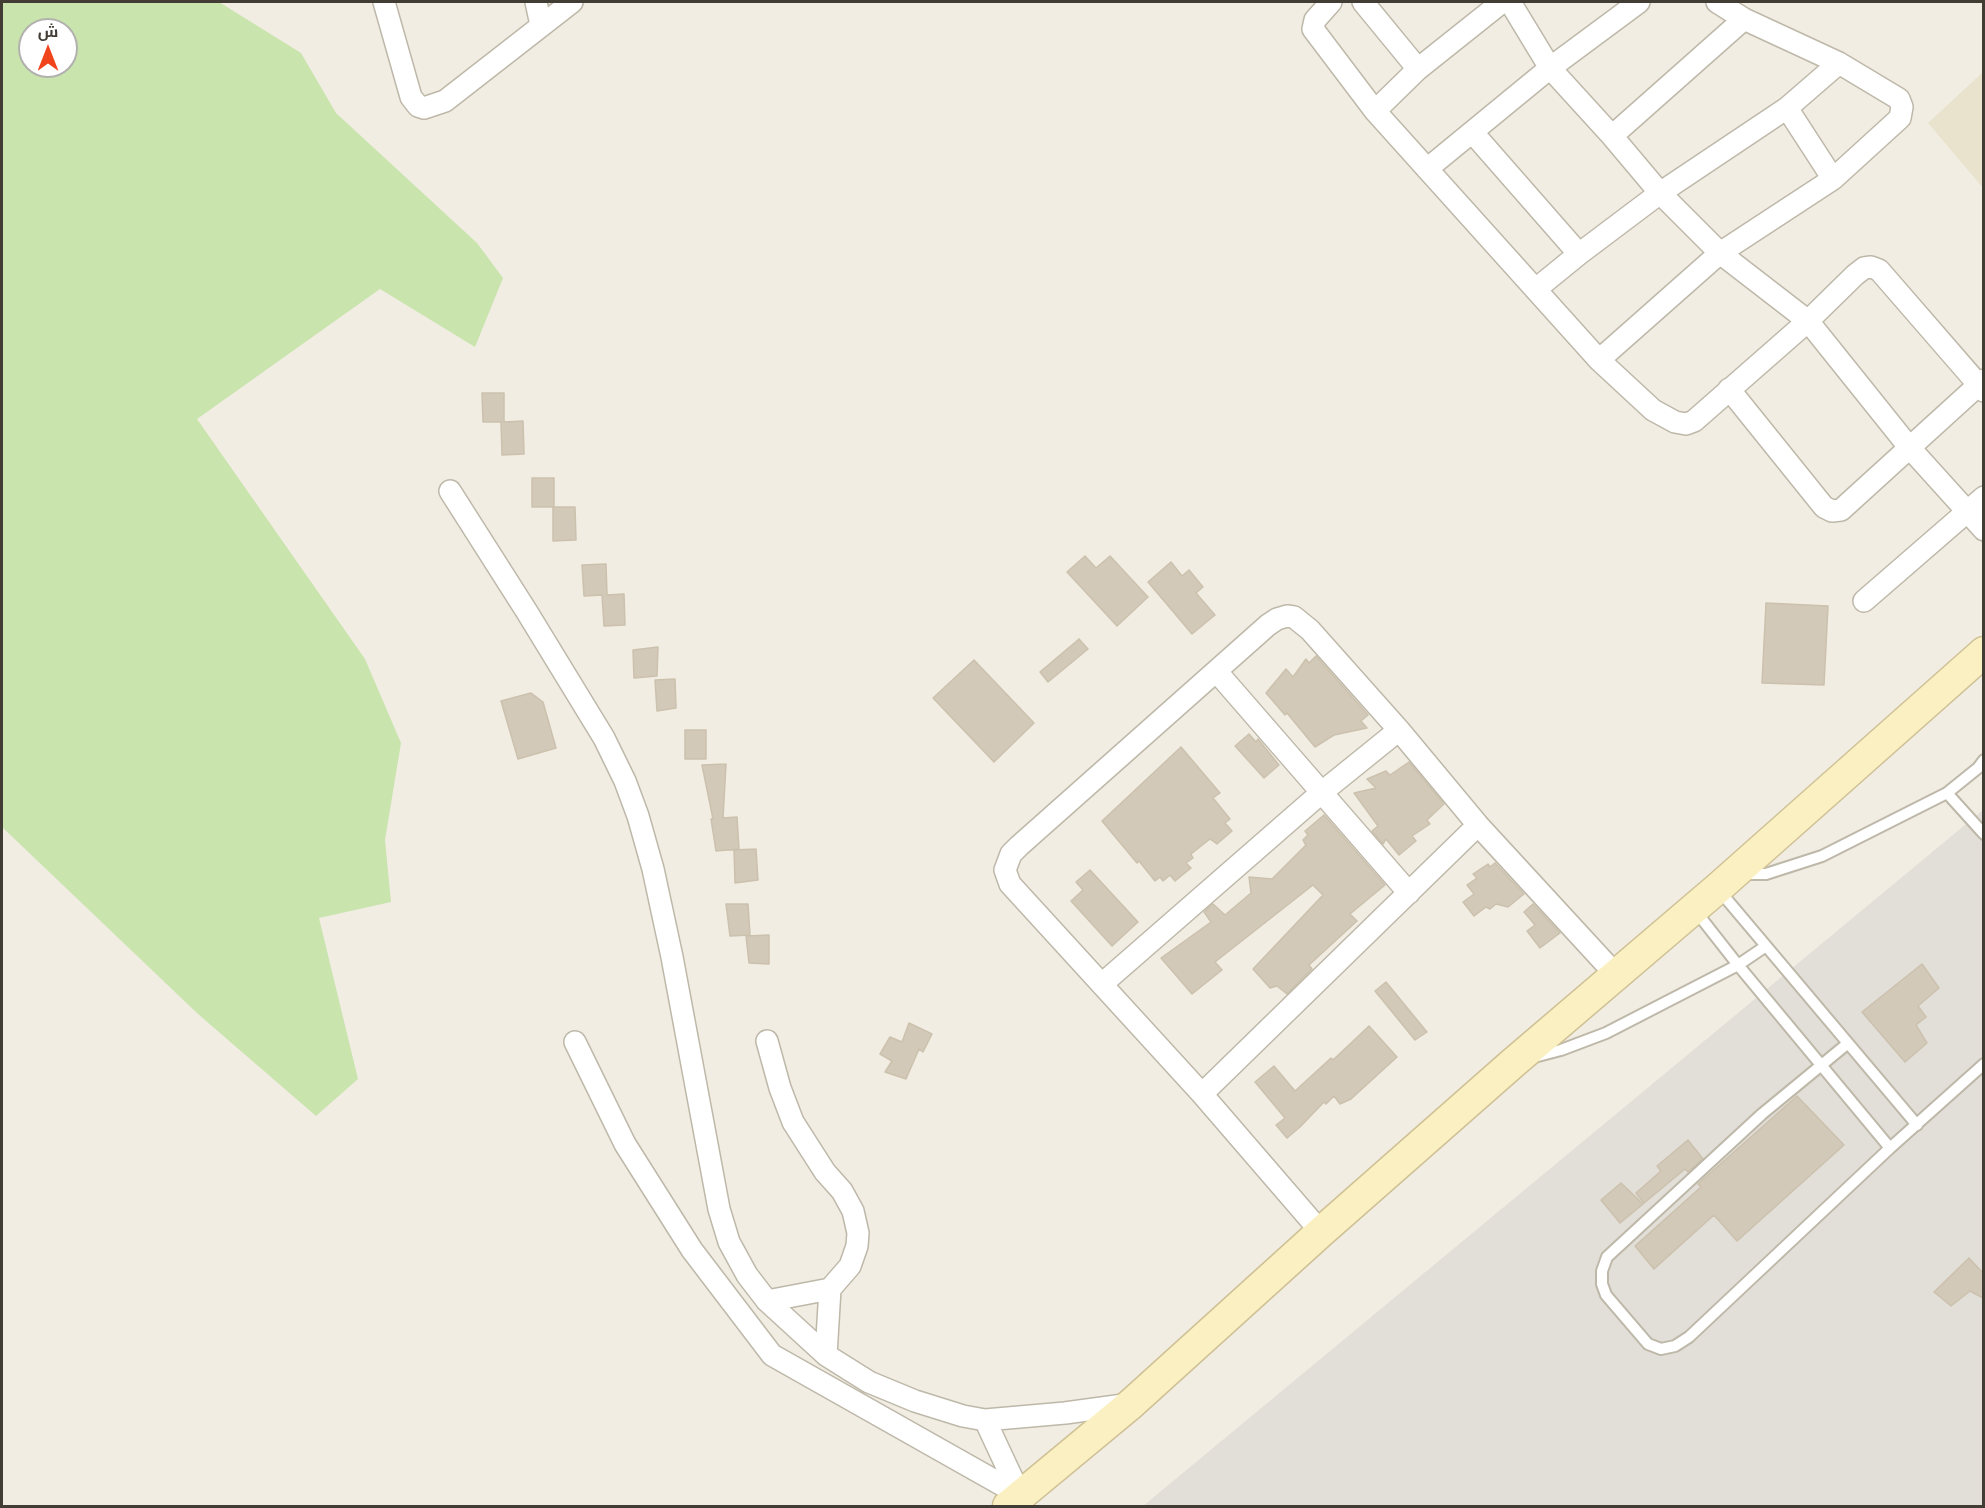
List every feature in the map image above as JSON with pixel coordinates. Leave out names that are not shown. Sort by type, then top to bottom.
[{"type":"street","points":[[384,2],[411,97],[414,102],[424,108],[445,102],[572,2]]},
{"type":"street","points":[[536,2],[541,25]]},
{"type":"street","points":[[1331,2],[1315,21],[1313,29],[1316,36],[1376,111],[1599,360],[1653,410],[1675,422],[1686,424],[1694,421],[1729,389],[1808,321],[1864,268],[1871,267],[1879,270],[1981,386],[1909,447],[1841,510],[1832,511],[1824,507],[1729,389]]},
{"type":"street","points":[[1363,2],[1418,69]]},
{"type":"street","points":[[1376,111],[1418,69],[1502,2]]},
{"type":"street","points":[[1510,2],[1550,68],[1660,193],[1720,253],[1808,321],[1909,447],[1983,530]]},
{"type":"street","points":[[1427,169],[1550,68],[1639,2]]},
{"type":"street","points":[[1599,360],[1720,253],[1833,178],[1900,118],[1902,107],[1899,99],[1839,63],[1744,19],[1717,2]]},
{"type":"street","points":[[1612,136],[1744,19]]},
{"type":"street","points":[[1536,289],[1660,193],[1787,108],[1839,63]]},
{"type":"street","points":[[1787,108],[1833,178]]},
{"type":"street","points":[[1473,133],[1579,254]]},
{"type":"street","points":[[450,491],[604,738],[635,807],[653,869],[672,957],[711,1178],[729,1242],[747,1275],[767,1301],[826,1355],[869,1382],[915,1401],[963,1416],[986,1420],[1131,1404]]},
{"type":"street","points":[[1864,601],[1983,497]]},
{"type":"street","points":[[1321,1232],[1202,1094],[1010,884],[1005,870],[1007,862],[1019,846],[1277,619],[1287,615],[1294,617],[1310,630],[1399,730],[1478,825],[1617,976]]},
{"type":"street","points":[[1014,1501],[1131,1404],[1321,1232],[1513,1063],[1718,888],[1983,652]]},
{"type":"street","points":[[1217,672],[1409,893]]},
{"type":"street","points":[[1102,984],[1321,793],[1399,730]]},
{"type":"street","points":[[1202,1094],[1478,825]]},
{"type":"street","points":[[767,1041],[780,1088],[793,1122],[825,1172],[842,1191],[853,1211],[858,1233],[857,1246],[850,1266],[830,1289],[826,1355]]},
{"type":"street","points":[[575,1042],[625,1144],[643,1173],[692,1250],[772,1355],[1014,1501]]},
{"type":"street","points":[[767,1301],[830,1289]]},
{"type":"street","points":[[986,1420],[1014,1501]]},
{"type":"lane","points":[[1740,868],[1752,874],[1766,874],[1822,856],[1947,793],[1982,768]]},
{"type":"lane","points":[[1947,793],[1983,834]]},
{"type":"lane","points":[[1718,888],[1917,1125]]},
{"type":"lane","points":[[1693,909],[1890,1148]]},
{"type":"lane","points":[[1513,1063],[1561,1050],[1606,1034],[1738,965],[1766,946]]},
{"type":"lane","points":[[1847,1044],[1762,1114],[1607,1257],[1602,1271],[1602,1284],[1606,1295],[1648,1344],[1660,1349],[1675,1346],[1689,1337],[1983,1064]]},
{"type":"shaded area","points":[[1983,72],[1983,188],[1928,123]]},
{"type":"shaded area","points":[[1983,810],[1983,1506],[1143,1506]]},
{"type":"green space","points":[[2,2],[219,2],[301,53],[336,113],[477,243],[503,278],[475,347],[380,289],[197,419],[365,659],[401,743],[385,840],[391,902],[319,918],[358,1079],[316,1116],[198,1014],[2,827]]},
{"type":"building","points":[[482,393],[504,393],[504,422],[523,421],[524,454],[502,455],[501,422],[483,422]]},
{"type":"building","points":[[532,478],[554,478],[554,507],[575,507],[576,540],[553,541],[553,507],[532,507]]},
{"type":"building","points":[[1085,556],[1096,568],[1110,556],[1148,597],[1117,626],[1067,572]]},
{"type":"building","points":[[1171,562],[1182,576],[1189,570],[1203,587],[1196,593],[1215,615],[1192,634],[1148,582]]},
{"type":"building","points":[[606,564],[607,595],[624,594],[625,625],[604,626],[602,595],[584,596],[582,565]]},
{"type":"building","points":[[1766,603],[1828,606],[1824,685],[1762,683]]},
{"type":"building","points":[[1079,639],[1088,649],[1048,682],[1040,672]]},
{"type":"building","points":[[658,647],[657,676],[634,678],[633,650]]},
{"type":"building","points":[[1316,656],[1368,715],[1361,721],[1367,728],[1334,735],[1315,747],[1287,713],[1285,715],[1266,693],[1286,669],[1293,677],[1306,659],[1309,663]]},
{"type":"building","points":[[974,660],[1034,723],[994,762],[933,698]]},
{"type":"building","points":[[675,679],[676,708],[657,711],[655,680]]},
{"type":"building","points":[[531,693],[543,702],[556,748],[518,759],[501,701]]},
{"type":"building","points":[[685,730],[706,730],[706,759],[685,759]]},
{"type":"building","points":[[1249,734],[1256,742],[1258,739],[1279,765],[1264,778],[1235,746]]},
{"type":"building","points":[[1181,747],[1220,793],[1213,798],[1230,819],[1225,823],[1232,831],[1217,844],[1210,839],[1191,854],[1193,858],[1186,863],[1191,868],[1175,881],[1170,875],[1163,881],[1160,877],[1155,881],[1102,821]]},
{"type":"building","points":[[1409,762],[1444,804],[1427,820],[1430,824],[1412,836],[1416,841],[1399,855],[1386,839],[1383,844],[1372,831],[1378,826],[1354,793],[1376,788],[1367,779],[1386,771],[1390,775]]},
{"type":"building","points":[[726,764],[723,818],[737,817],[739,849],[716,851],[711,819],[713,819],[702,765]]},
{"type":"building","points":[[1324,815],[1385,885],[1350,914],[1357,921],[1309,965],[1312,969],[1287,994],[1277,986],[1270,988],[1253,969],[1323,895],[1313,885],[1215,962],[1222,970],[1192,994],[1161,958],[1211,922],[1204,912],[1213,904],[1225,915],[1251,893],[1249,877],[1272,879],[1306,845],[1303,840],[1308,835],[1305,831]]},
{"type":"building","points":[[756,849],[758,880],[735,883],[734,850]]},
{"type":"building","points":[[1495,863],[1524,894],[1508,907],[1496,904],[1490,909],[1486,907],[1474,916],[1463,902],[1474,894],[1467,885],[1477,878],[1473,874],[1488,864],[1490,867]]},
{"type":"building","points":[[1090,870],[1138,922],[1112,946],[1071,901],[1083,890],[1076,882]]},
{"type":"building","points":[[726,904],[748,904],[750,935],[730,936]]},
{"type":"building","points":[[1533,904],[1560,933],[1540,948],[1527,931],[1535,925],[1524,912]]},
{"type":"building","points":[[769,935],[769,964],[749,963],[746,936]]},
{"type":"building","points":[[1922,964],[1939,988],[1918,1006],[1926,1017],[1916,1025],[1927,1043],[1905,1062],[1862,1012]]},
{"type":"building","points":[[1386,982],[1427,1032],[1415,1040],[1375,991]]},
{"type":"building","points":[[909,1023],[932,1034],[923,1052],[919,1049],[906,1079],[885,1072],[892,1061],[880,1054],[890,1037],[902,1042]]},
{"type":"building","points":[[1369,1026],[1397,1057],[1351,1099],[1340,1104],[1334,1096],[1326,1104],[1324,1102],[1287,1138],[1276,1125],[1285,1118],[1255,1082],[1274,1066],[1295,1091]]},
{"type":"building","points":[[1797,1096],[1844,1145],[1737,1241],[1714,1215],[1654,1269],[1635,1246],[1701,1187],[1698,1184]]},
{"type":"building","points":[[1688,1140],[1703,1159],[1688,1172],[1685,1169],[1644,1203],[1636,1193],[1661,1171],[1657,1166]]},
{"type":"building","points":[[1621,1183],[1643,1204],[1620,1223],[1601,1200]]},
{"type":"building","points":[[1969,1258],[1983,1273],[1983,1298],[1970,1291],[1951,1306],[1934,1292]]}]
